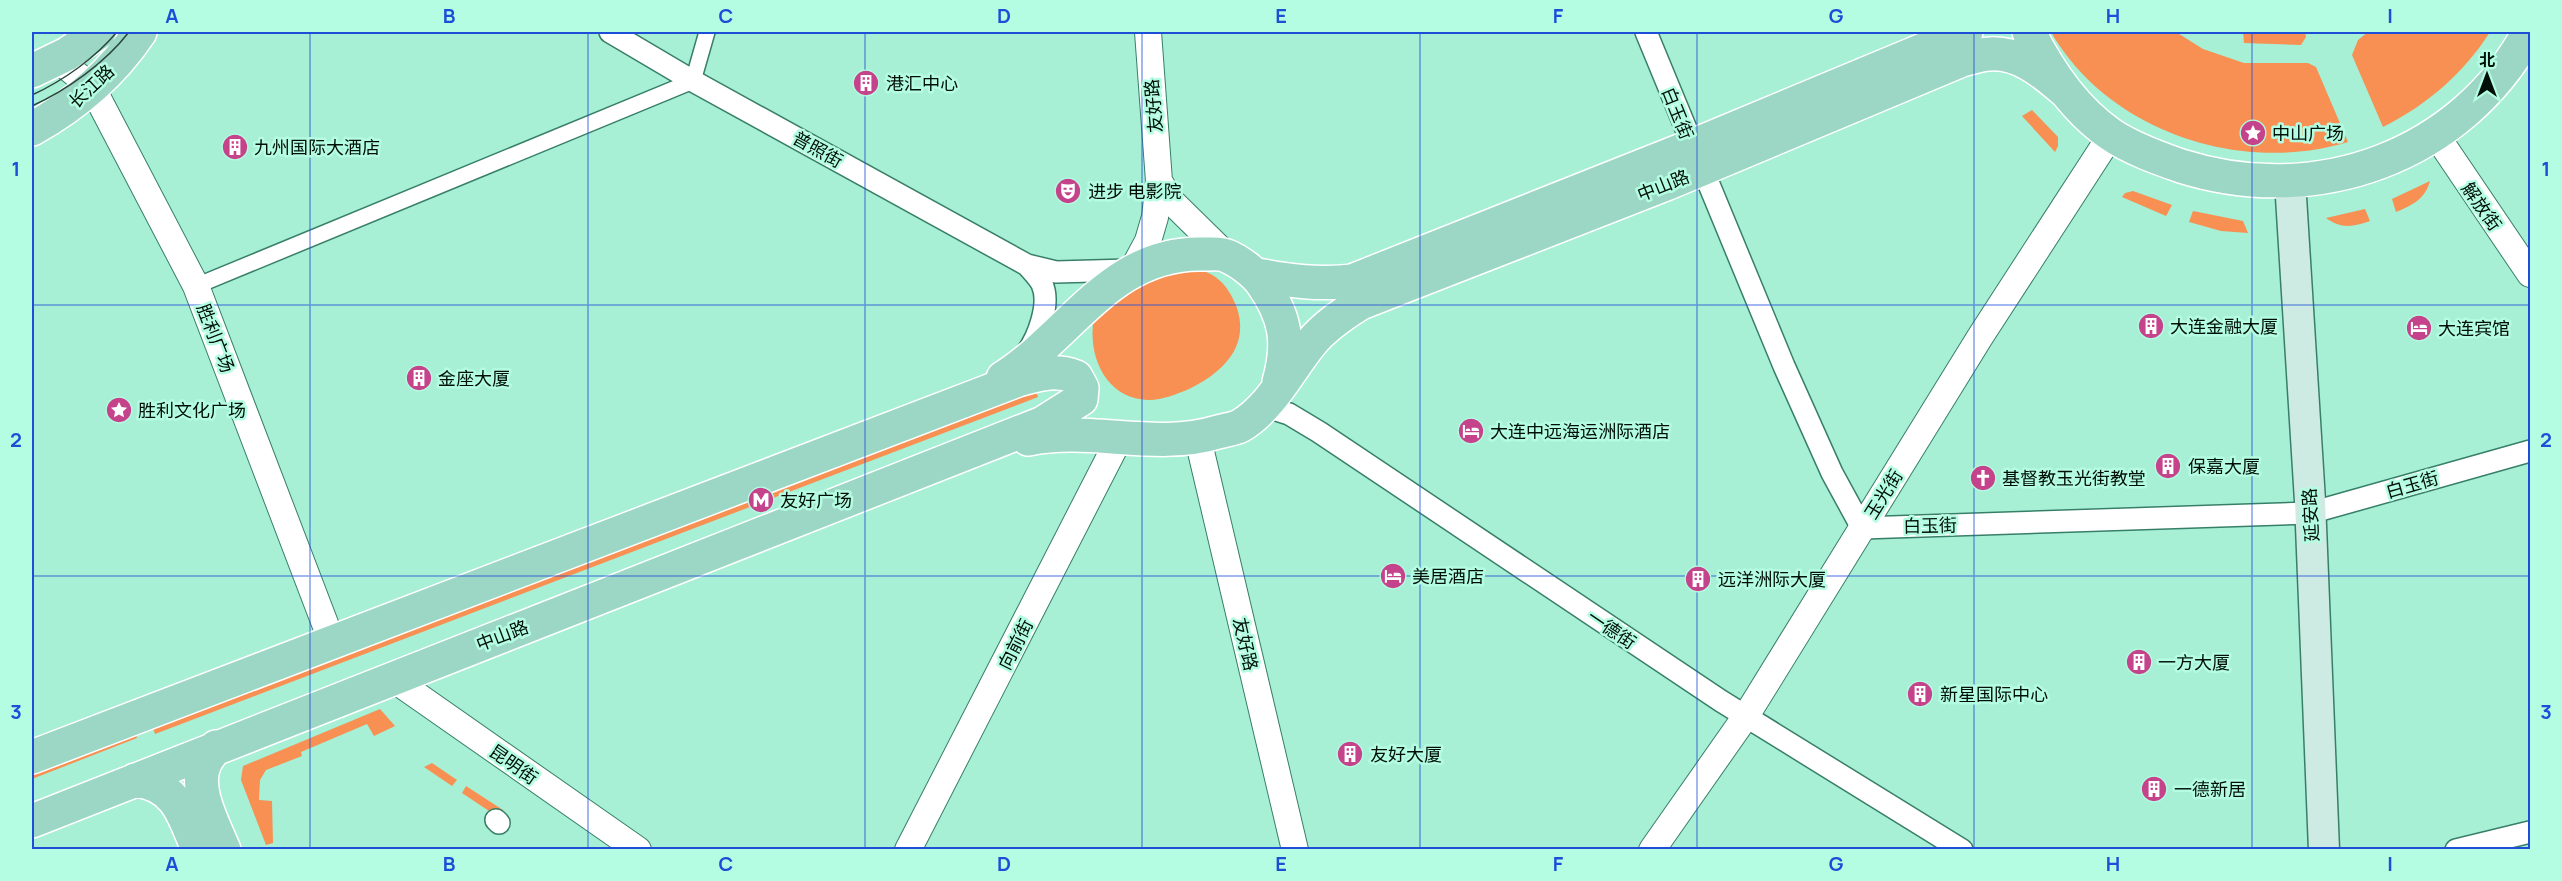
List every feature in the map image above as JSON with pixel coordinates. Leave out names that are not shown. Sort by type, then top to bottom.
[{"type":"main road","name":"长江路","points":[[44,65],[99,32]]},
{"type":"main road","name":"长江路","points":[[32,129],[61,113],[92,87],[112,67],[140,32]]},
{"type":"main road","points":[[2029,32],[2042,58],[2066,91],[2111,135],[2162,160],[2203,173],[2245,180],[2290,181],[2335,176],[2372,165],[2436,135],[2467,111],[2492,87],[2514,60],[2529,32]]},
{"type":"main road","name":"中山路","points":[[1357,292],[1697,158],[1960,43],[1990,54],[2009,56],[2039,69],[2066,91]]},
{"type":"main road","name":"延安路","points":[[2290,181],[2310,513],[2324,849]]},
{"type":"main road","points":[[968,399],[1007,376],[1099,294],[1133,269],[1166,259],[1193,254],[1226,255],[1257,275],[1304,283],[1329,284],[1357,292],[1337,318],[1313,340],[1271,396],[1239,426],[1198,438],[1156,440],[1051,434],[973,451]]},
{"type":"main road","points":[[1257,275],[1281,314],[1285,338],[1285,358],[1271,396]]},
{"type":"main road","points":[[32,758],[1018,380],[1046,372],[1077,376],[1082,388],[1081,399],[1043,423],[973,451]]},
{"type":"main road","name":"中山路","points":[[32,820],[973,451]]},
{"type":"main road","points":[[216,747],[204,764],[202,786],[208,811],[224,849]]},
{"type":"main road","points":[[135,780],[152,782],[164,788],[174,799],[198,849]]},
{"type":"street","name":"普照街","points":[[610,32],[693,81],[1027,265]]},
{"type":"street","points":[[196,286],[693,81],[707,32]]},
{"type":"street","name":"友好路","points":[[1133,269],[1148,241],[1155,217],[1160,181],[1148,32]]},
{"type":"street","name":"白玉街","points":[[1646,32],[1784,366],[1832,473],[1862,528],[2310,513],[2530,451]]},
{"type":"street","name":"胜利广场","points":[[44,65],[92,87],[196,286],[333,642]]},
{"type":"street","name":"玉光街","points":[[1652,849],[1746,716],[1993,317],[2111,135]]},
{"type":"street","name":"解放街","points":[[2436,135],[2530,274]]},
{"type":"street","points":[[1160,181],[1172,201],[1226,255]]},
{"type":"street","points":[[1027,265],[1056,272],[1133,269]]},
{"type":"street","points":[[1007,376],[1028,351],[1040,325],[1045,306],[1043,285],[1027,265]]},
{"type":"street","name":"一德街","points":[[1271,396],[1289,414],[1746,716],[1962,849]]},
{"type":"street","name":"向前街","points":[[908,849],[1120,437]]},
{"type":"street","name":"友好路","points":[[1198,438],[1295,849]]},
{"type":"street","name":"昆明街","points":[[392,678],[638,849]]},
{"type":"street","points":[[2456,849],[2495,845],[2530,832]]},
{"type":"shaded area","points":[[2051,32],[2176,32],[2203,49],[2244,63],[2308,63],[2316,67],[2348,142],[2307,151],[2264,153],[2222,148],[2180,137],[2142,119],[2106,96],[2076,67]]},
{"type":"shaded area","points":[[2243,32],[2305,32],[2306,37],[2301,45],[2244,43]]},
{"type":"shaded area","points":[[2368,32],[2490,32],[2480,47],[2443,87],[2415,109],[2383,127],[2352,55],[2358,40]]},
{"type":"shaded area","points":[[2032,110],[2058,137],[2055,152],[2022,116]]},
{"type":"shaded area","points":[[2430,181],[2418,201],[2396,212],[2392,199]]},
{"type":"shaded area","points":[[2133,191],[2172,205],[2166,216],[2122,197],[2125,193]]},
{"type":"shaded area","points":[[2365,209],[2370,221],[2358,225],[2337,224],[2326,218]]},
{"type":"shaded area","points":[[2193,211],[2243,221],[2248,233],[2221,231],[2189,222]]},
{"type":"shaded area","points":[[1197,269],[1211,274],[1222,282],[1237,308],[1240,322],[1239,335],[1230,358],[1201,383],[1169,396],[1149,400],[1134,398],[1121,392],[1110,383],[1097,360],[1093,346],[1094,317],[1148,274]]},
{"type":"shaded area","points":[[1036,391],[1038,397],[155,734],[153,728],[254,687]]},
{"type":"shaded area","points":[[380,709],[395,726],[374,736],[367,724],[301,752],[302,756],[266,770],[260,780],[259,800],[272,801],[273,843],[266,845],[241,780],[243,766]]},
{"type":"shaded area","points":[[135,731],[137,738],[32,779],[32,771]]},
{"type":"shaded area","points":[[432,763],[457,780],[452,786],[424,767]]},
{"type":"shaded area","points":[[466,786],[503,810],[498,817],[462,793]]},
{"type":"tram line","points":[[32,95],[78,68],[117,32]]},
{"type":"tram line","points":[[32,106],[85,75],[129,32]]},
{"type":"place","name":"港汇中心","points":[[866,83]]},
{"type":"place","name":"中山广场","points":[[2253,133]]},
{"type":"place","name":"九州国际大酒店","points":[[235,147]]},
{"type":"place","name":"进步 电影院","points":[[1068,191]]},
{"type":"place","name":"大连金融大厦","points":[[2151,326]]},
{"type":"place","name":"大连宾馆","points":[[2419,328]]},
{"type":"place","name":"金座大厦","points":[[419,378]]},
{"type":"place","name":"胜利文化广场","points":[[119,410]]},
{"type":"place","name":"大连中远海运洲际酒店","points":[[1471,431]]},
{"type":"place","name":"保嘉大厦","points":[[2168,466]]},
{"type":"place","name":"基督教玉光街教堂","points":[[1983,478]]},
{"type":"place","name":"友好广场","points":[[761,500]]},
{"type":"place","name":"美居酒店","points":[[1393,576]]},
{"type":"place","name":"远洋洲际大厦","points":[[1698,579]]},
{"type":"place","name":"一方大厦","points":[[2139,662]]},
{"type":"place","name":"新星国际中心","points":[[1920,694]]},
{"type":"place","name":"友好大厦","points":[[1350,754]]},
{"type":"place","name":"一德新居","points":[[2154,789]]}]
